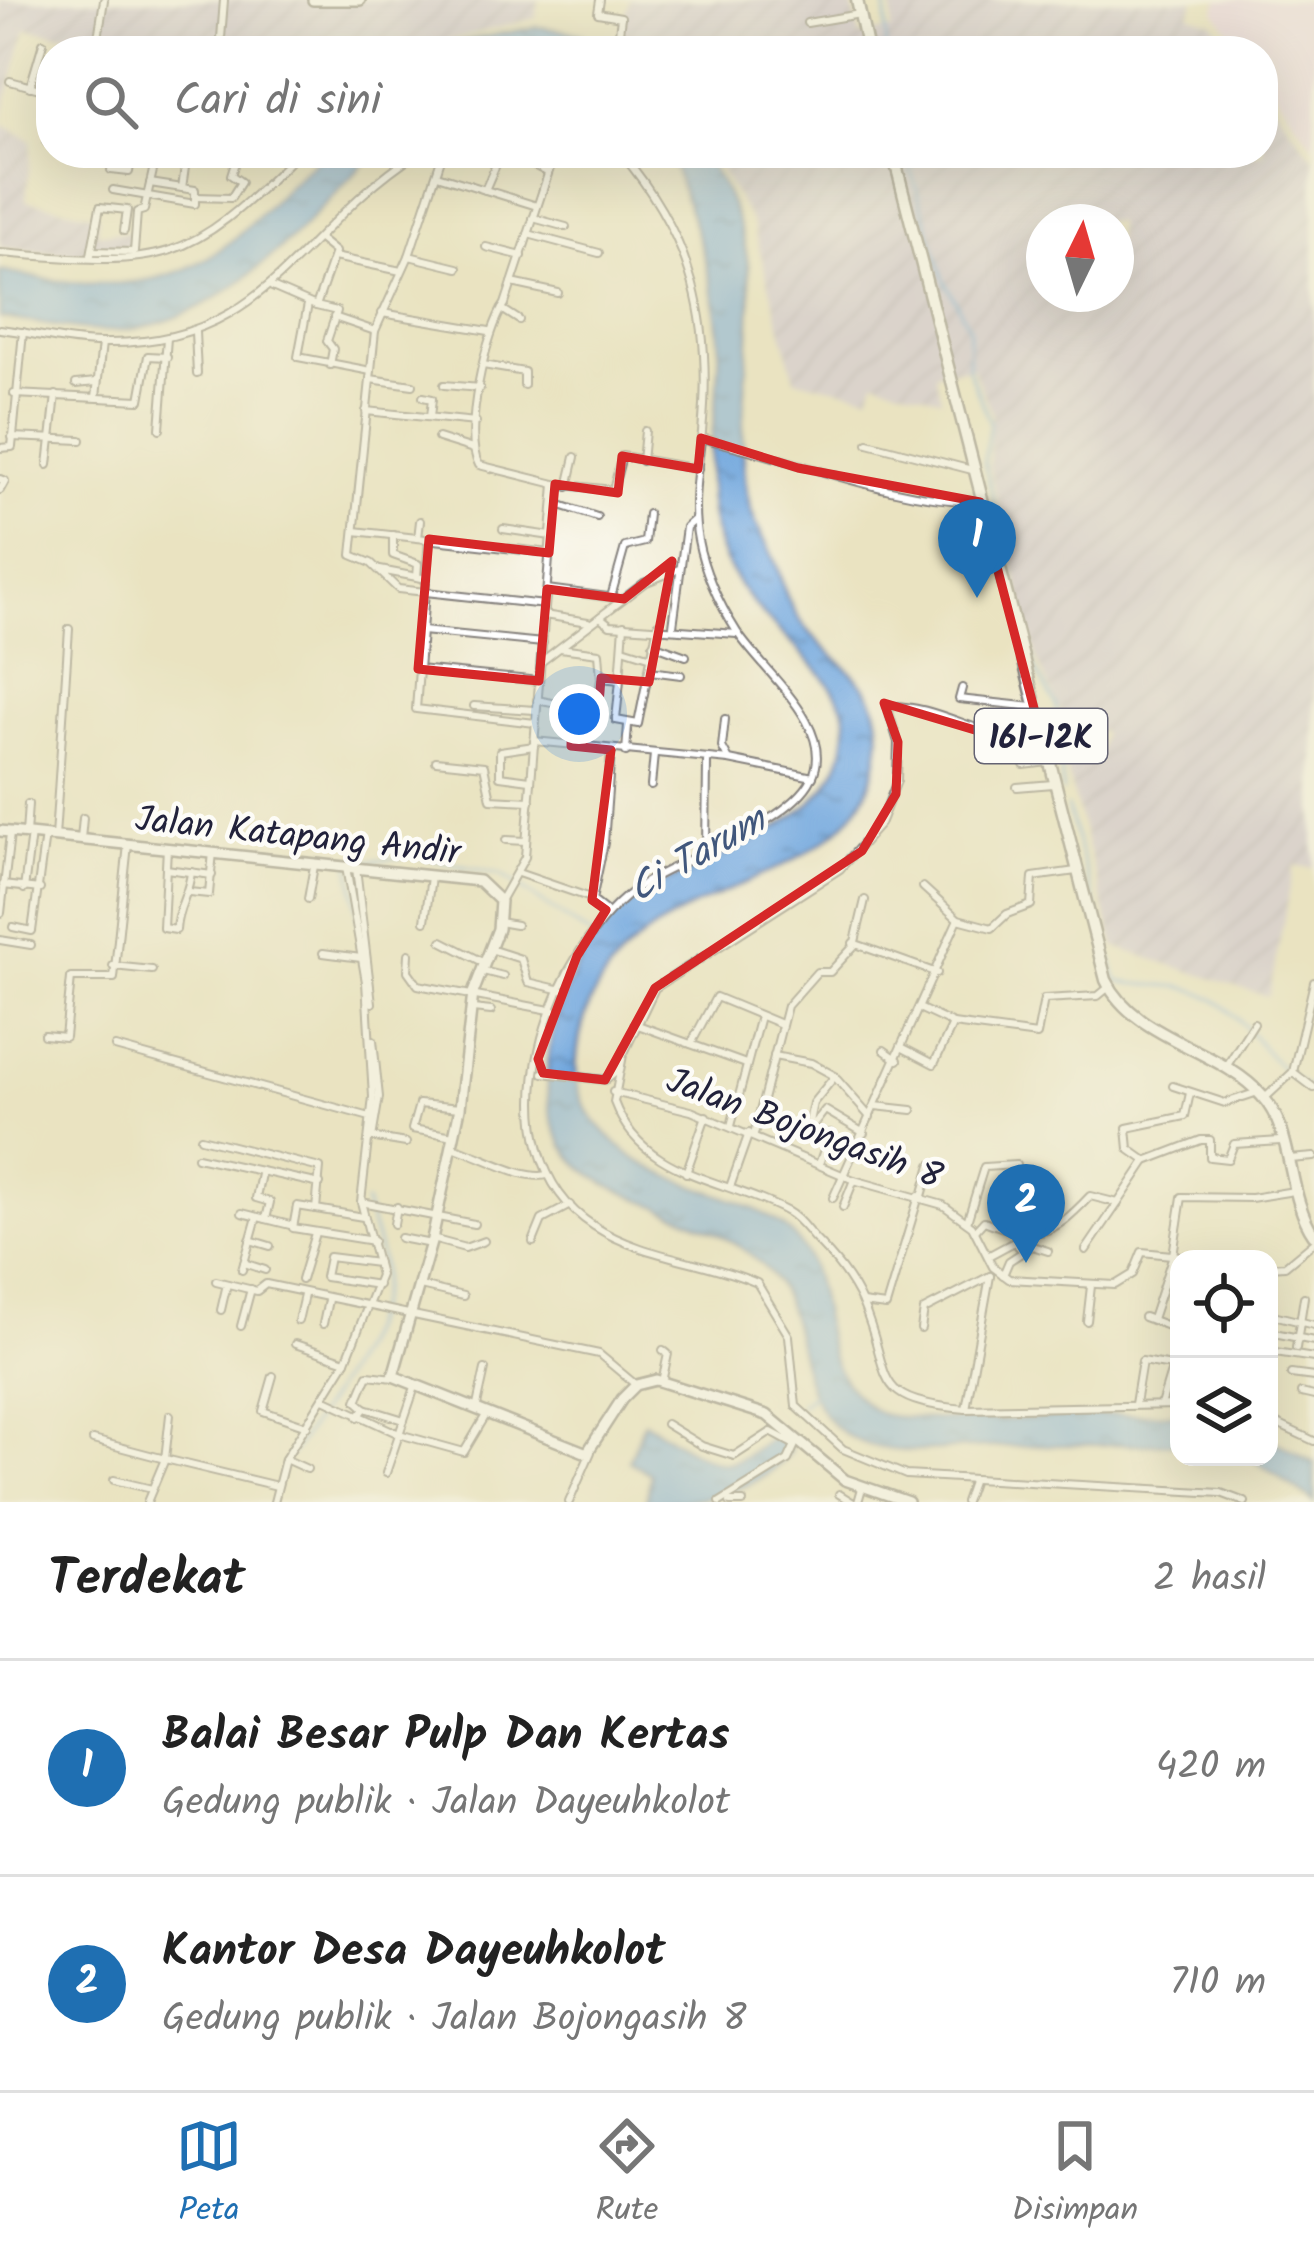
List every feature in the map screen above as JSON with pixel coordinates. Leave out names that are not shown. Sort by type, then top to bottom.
[{"type":"main road","name":"161-12K","points":[[897,168],[1109,988]]},
{"type":"main road","points":[[1109,988],[1130,1011],[1226,1067],[1261,1094],[1314,1239]]},
{"type":"street","points":[[98,36],[104,0]]},
{"type":"street","points":[[221,36],[224,0]]},
{"type":"street","points":[[313,0],[360,0]]},
{"type":"street","points":[[600,0],[598,13],[621,17],[619,33]]},
{"type":"street","points":[[807,22],[858,7]]},
{"type":"street","points":[[30,87],[36,67]]},
{"type":"street","points":[[10,81],[36,88]]},
{"type":"street","points":[[111,170],[129,172],[130,168]]},
{"type":"street","points":[[91,255],[134,252],[137,212],[143,212],[154,168]]},
{"type":"street","points":[[182,188],[185,168]]},
{"type":"street","points":[[195,197],[230,199],[241,182],[231,176],[233,168]]},
{"type":"street","points":[[0,253],[157,256],[194,244],[237,215],[283,168]]},
{"type":"street","points":[[0,329],[102,343],[195,332],[235,314],[272,286],[368,188],[396,168]]},
{"type":"street","points":[[422,578],[394,574],[352,555],[375,331],[409,256],[439,168]]},
{"type":"street","points":[[485,190],[495,168]]},
{"type":"street","points":[[539,168],[547,172]]},
{"type":"street","points":[[549,168],[522,256],[489,331],[473,448],[484,467],[568,487],[613,490],[619,459],[698,470]]},
{"type":"street","points":[[630,168],[697,285],[707,343],[695,519],[710,580],[738,634],[806,723],[817,751],[813,777],[789,804],[645,883],[607,912],[590,934],[562,990],[532,1085],[532,1128],[547,1175],[594,1226],[645,1249],[762,1287],[789,1336],[794,1403],[843,1449],[906,1475],[1199,1491],[1245,1502]]},
{"type":"street","points":[[437,175],[537,206]]},
{"type":"street","points":[[113,190],[133,199],[147,196],[192,205],[195,190],[150,183]]},
{"type":"street","points":[[91,255],[100,207],[128,210],[124,231]]},
{"type":"street","points":[[533,218],[566,227]]},
{"type":"street","points":[[528,234],[599,253]]},
{"type":"street","points":[[319,239],[334,247],[334,256],[296,353],[413,385]]},
{"type":"street","points":[[486,247],[522,256]]},
{"type":"street","points":[[334,256],[400,272]]},
{"type":"street","points":[[409,256],[458,268]]},
{"type":"street","points":[[512,283],[558,292]]},
{"type":"street","points":[[272,286],[312,305],[336,310],[327,341],[333,349],[330,366]]},
{"type":"street","points":[[502,309],[519,320]]},
{"type":"street","points":[[382,313],[489,331]]},
{"type":"street","points":[[334,317],[375,331]]},
{"type":"street","points":[[0,448],[11,448],[23,332]]},
{"type":"street","points":[[195,332],[197,374]]},
{"type":"street","points":[[160,428],[167,338]]},
{"type":"street","points":[[96,398],[102,343]]},
{"type":"street","points":[[14,394],[140,400],[148,356],[167,357]]},
{"type":"street","points":[[483,365],[523,371],[524,385]]},
{"type":"street","points":[[76,384],[97,381]]},
{"type":"street","points":[[444,385],[480,388]]},
{"type":"street","points":[[48,465],[56,395]]},
{"type":"street","points":[[422,398],[432,399],[430,417]]},
{"type":"street","points":[[366,411],[476,422]]},
{"type":"street","points":[[0,428],[81,440]]},
{"type":"street","points":[[642,460],[645,431]]},
{"type":"street","points":[[438,438],[473,448]]},
{"type":"street","points":[[701,438],[755,448],[792,466],[980,502]]},
{"type":"street","points":[[868,443],[972,470]]},
{"type":"street","points":[[568,487],[575,457]]},
{"type":"street","points":[[0,479],[4,481],[0,490]]},
{"type":"street","points":[[500,901],[527,842],[555,484]]},
{"type":"street","points":[[554,502],[596,517]]},
{"type":"street","points":[[611,597],[626,546],[645,542],[648,514]]},
{"type":"street","points":[[673,626],[686,526],[695,519]]},
{"type":"street","points":[[418,538],[420,521]]},
{"type":"street","points":[[502,529],[550,536]]},
{"type":"street","points":[[355,531],[550,554]]},
{"type":"street","points":[[393,535],[394,574]]},
{"type":"street","points":[[422,578],[429,539]]},
{"type":"street","points":[[395,557],[418,564],[426,595],[417,710],[535,723]]},
{"type":"street","points":[[374,566],[393,587],[545,610],[590,623]]},
{"type":"street","points":[[541,662],[654,577],[679,569]]},
{"type":"street","points":[[547,590],[624,598]]},
{"type":"street","points":[[600,617],[610,626],[658,625],[738,634]]},
{"type":"street","points":[[624,624],[616,720],[628,724],[638,724],[643,712],[658,625]]},
{"type":"street","points":[[0,940],[31,948],[50,836],[68,629]]},
{"type":"street","points":[[422,631],[543,643]]},
{"type":"street","points":[[653,644],[686,656]]},
{"type":"street","points":[[537,700],[572,706],[598,704],[600,654],[560,648]]},
{"type":"street","points":[[622,648],[652,657]]},
{"type":"street","points":[[418,669],[538,682]]},
{"type":"street","points":[[650,670],[682,675]]},
{"type":"street","points":[[601,678],[620,680]]},
{"type":"street","points":[[962,688],[959,699],[973,705],[1034,707]]},
{"type":"street","points":[[613,1093],[646,999],[676,970],[862,851],[894,797],[899,746],[889,705],[928,710],[1005,739],[1042,739]]},
{"type":"street","points":[[474,706],[536,710]]},
{"type":"street","points":[[571,746],[572,706]]},
{"type":"street","points":[[725,719],[722,748],[729,760]]},
{"type":"street","points":[[626,752],[628,724]]},
{"type":"street","points":[[531,780],[500,776],[500,751],[534,744],[571,746],[707,762],[729,760],[813,777]]},
{"type":"street","points":[[592,900],[604,843],[611,750]]},
{"type":"street","points":[[651,786],[654,754]]},
{"type":"street","points":[[436,761],[484,766],[491,799],[530,801]]},
{"type":"street","points":[[706,850],[707,762]]},
{"type":"street","points":[[1024,765],[1048,762]]},
{"type":"street","points":[[1017,787],[1053,784]]},
{"type":"street","points":[[24,889],[28,804]]},
{"type":"street","points":[[81,839],[83,818]]},
{"type":"street","points":[[0,915],[5,832]]},
{"type":"street","name":"Jalan Katapang Andir","points":[[5,832],[476,879],[500,901],[499,922],[473,993],[460,1108],[431,1242],[394,1378]]},
{"type":"street","points":[[506,840],[527,842]]},
{"type":"street","points":[[44,1035],[65,1037],[71,978],[114,978],[128,844]]},
{"type":"street","points":[[167,847],[162,927],[176,930],[176,910],[189,892],[190,872]]},
{"type":"street","points":[[189,892],[209,894],[213,852]]},
{"type":"street","points":[[308,899],[316,863]]},
{"type":"street","points":[[28,866],[44,866]]},
{"type":"street","points":[[274,1502],[287,1460],[326,1400],[373,1310],[378,1285],[379,1263],[363,1203],[370,1117],[362,958],[350,867]]},
{"type":"street","points":[[350,867],[370,964],[378,1087],[369,1137]]},
{"type":"street","points":[[166,869],[212,875]]},
{"type":"street","points":[[923,887],[958,919],[994,928],[1007,914],[1029,907],[1033,877],[1076,871]]},
{"type":"street","points":[[425,921],[431,875]]},
{"type":"street","points":[[515,876],[592,900],[607,912]]},
{"type":"street","points":[[2,891],[40,889]]},
{"type":"street","points":[[730,1188],[751,1134],[781,1024],[796,991],[817,972],[830,972],[853,944],[865,900]]},
{"type":"street","points":[[833,1198],[958,919]]},
{"type":"street","points":[[499,922],[516,925]]},
{"type":"street","points":[[13,927],[32,931]]},
{"type":"street","points":[[442,940],[503,976]]},
{"type":"street","points":[[853,944],[937,973]]},
{"type":"street","points":[[489,949],[521,959],[529,982],[562,990]]},
{"type":"street","points":[[323,953],[362,958]]},
{"type":"street","points":[[409,954],[408,971],[418,985],[555,1011]]},
{"type":"street","points":[[113,966],[152,970]]},
{"type":"street","points":[[1173,1086],[1225,1103],[1261,1094],[1291,1074],[1314,982]]},
{"type":"street","points":[[921,1010],[957,1024],[1037,1035],[1044,999],[1098,996],[1109,988]]},
{"type":"street","points":[[691,1044],[716,997],[781,1024]]},
{"type":"street","points":[[473,1009],[490,1011]]},
{"type":"street","points":[[903,1048],[934,1064],[966,1013]]},
{"type":"street","points":[[731,1126],[760,1016]]},
{"type":"street","points":[[635,1024],[746,1064]]},
{"type":"street","points":[[1226,1067],[1250,1028]]},
{"type":"street","points":[[116,1047],[370,1117]]},
{"type":"street","points":[[884,1050],[898,1060]]},
{"type":"street","points":[[774,1056],[811,1064],[834,1076],[870,1117]]},
{"type":"street","points":[[538,1059],[543,1073]]},
{"type":"street","points":[[543,1073],[605,1080],[619,1069]]},
{"type":"street","points":[[532,1085],[543,1073]]},
{"type":"street","points":[[1291,1074],[1314,1088]]},
{"type":"street","points":[[834,1076],[813,1103],[808,1121],[814,1124],[825,1110],[863,1133]]},
{"type":"street","points":[[605,1080],[635,1140],[686,1173],[796,1217],[841,1265],[862,1304],[876,1361],[890,1386],[917,1402],[966,1408],[1170,1405]]},
{"type":"street","points":[[328,1106],[331,1091]]},
{"type":"street","name":"Jalan Bojongasih 8","points":[[613,1093],[706,1116],[854,1180],[920,1197],[967,1222],[997,1275]]},
{"type":"street","points":[[1146,1161],[1129,1149],[1127,1128],[1185,1115],[1190,1093]]},
{"type":"street","points":[[460,1108],[419,1104],[412,1129],[453,1141],[525,1178],[547,1175]]},
{"type":"street","points":[[875,1106],[912,1110]]},
{"type":"street","points":[[686,1173],[706,1116]]},
{"type":"street","points":[[819,1164],[830,1133]]},
{"type":"street","points":[[369,1137],[406,1143]]},
{"type":"street","points":[[201,1138],[318,1167],[316,1209]]},
{"type":"street","points":[[1086,1250],[1146,1161],[1201,1140],[1210,1140],[1209,1156],[1228,1160],[1232,1145],[1281,1141]]},
{"type":"street","points":[[197,1157],[320,1184]]},
{"type":"street","points":[[1286,1159],[1314,1157]]},
{"type":"street","points":[[862,1304],[886,1306],[931,1165]]},
{"type":"street","points":[[967,1222],[984,1167],[1016,1165],[1032,1246]]},
{"type":"street","points":[[261,1174],[256,1198],[270,1202],[250,1240],[243,1266],[266,1270]]},
{"type":"street","points":[[843,1208],[854,1180]]},
{"type":"street","points":[[1106,1199],[1109,1185]]},
{"type":"street","points":[[1174,1250],[1182,1196],[1251,1198],[1294,1191]]},
{"type":"street","points":[[975,1231],[984,1221],[1028,1233],[1075,1218],[1088,1197],[1118,1203]]},
{"type":"street","points":[[363,1203],[474,1224]]},
{"type":"street","points":[[532,1242],[542,1220],[570,1205]]},
{"type":"street","points":[[291,1226],[297,1206],[364,1217]]},
{"type":"street","points":[[394,1224],[398,1208]]},
{"type":"street","points":[[242,1213],[315,1233],[374,1241]]},
{"type":"street","points":[[302,1280],[315,1233]]},
{"type":"street","points":[[400,1238],[465,1248],[484,1241]]},
{"type":"street","points":[[1278,1267],[1285,1267],[1314,1239]]},
{"type":"street","points":[[250,1240],[270,1246]]},
{"type":"street","points":[[988,1256],[1014,1242],[1023,1251]]},
{"type":"street","points":[[921,1329],[924,1310],[997,1275],[1032,1246],[1048,1251]]},
{"type":"street","points":[[997,1275],[1031,1284],[1091,1286],[1126,1281],[1142,1252],[1170,1255]]},
{"type":"street","points":[[378,1285],[326,1276],[329,1257],[379,1263]]},
{"type":"street","points":[[1170,1263],[1148,1318],[1170,1327]]},
{"type":"street","points":[[966,1408],[997,1275]]},
{"type":"street","points":[[216,1281],[250,1289],[266,1284],[599,1354],[637,1385]]},
{"type":"street","points":[[221,1310],[227,1284]]},
{"type":"street","points":[[419,1286],[463,1296]]},
{"type":"street","points":[[1087,1321],[1091,1286]]},
{"type":"street","points":[[242,1326],[250,1289]]},
{"type":"street","points":[[298,1321],[304,1294]]},
{"type":"street","points":[[1296,1348],[1304,1297]]},
{"type":"street","points":[[322,1324],[328,1300]]},
{"type":"street","points":[[1278,1317],[1314,1325]]},
{"type":"street","points":[[1278,1334],[1314,1341]]},
{"type":"street","points":[[295,1344],[346,1361]]},
{"type":"street","points":[[662,1382],[668,1355],[663,1350]]},
{"type":"street","points":[[1278,1352],[1314,1358]]},
{"type":"street","points":[[1136,1404],[1142,1361],[1170,1366]]},
{"type":"street","points":[[326,1400],[399,1434],[464,1452],[481,1412],[485,1370]]},
{"type":"street","points":[[1161,1405],[1170,1373]]},
{"type":"street","points":[[1291,1374],[1314,1377]]},
{"type":"street","points":[[404,1420],[357,1401],[368,1375],[394,1378],[591,1452]]},
{"type":"street","points":[[260,1421],[273,1376]]},
{"type":"street","points":[[568,1502],[615,1409],[637,1385],[662,1382],[776,1419],[844,1480],[908,1502]]},
{"type":"street","points":[[386,1474],[415,1387]]},
{"type":"street","points":[[1301,1393],[1314,1396]]},
{"type":"street","points":[[358,1417],[365,1408]]},
{"type":"street","points":[[263,1411],[307,1426]]},
{"type":"street","points":[[147,1502],[165,1459],[170,1415]]},
{"type":"street","points":[[666,1424],[702,1446],[734,1456],[771,1432],[795,1444],[788,1460],[720,1502]]},
{"type":"street","points":[[1278,1424],[1314,1442]]},
{"type":"street","points":[[93,1440],[277,1486]]},
{"type":"street","points":[[287,1460],[308,1469]]},
{"type":"street","points":[[114,1480],[152,1490]]},
{"type":"street","points":[[965,1502],[972,1482]]},
{"type":"street","points":[[839,1494],[855,1502],[862,1487]]},
{"type":"street","points":[[1195,1502],[1199,1491]]},
{"type":"street","points":[[730,1502],[743,1502]]},
{"type":"highlighted area","points":[[701,438],[798,468],[980,502],[1042,739],[1005,739],[884,703],[898,742],[896,794],[862,851],[655,988],[605,1080],[543,1073],[538,1059],[577,956],[606,910],[592,900],[611,750],[571,746],[572,704],[599,704],[601,678],[649,682],[672,561],[624,599],[547,589],[539,681],[418,669],[429,539],[549,553],[555,484],[618,493],[622,456],[698,469]]},
{"type":"shaded area","points":[[0,0],[539,0],[536,18],[465,36],[74,36],[26,29],[1,123],[32,141],[26,200],[99,215],[97,233],[133,232],[127,259],[0,248]]},
{"type":"shaded area","points":[[630,0],[851,0],[860,36],[619,36]]},
{"type":"shaded area","points":[[892,0],[1194,0],[1190,15],[1213,22],[1223,36],[860,36],[892,30]]},
{"type":"shaded area","points":[[1219,0],[1314,0],[1314,147],[1278,97],[1278,36],[1234,36],[1215,11]]},
{"type":"shaded area","points":[[1278,110],[1314,158],[1314,868],[1294,866],[1269,997],[1115,947],[1063,758],[1097,765],[1103,732],[1065,721],[1037,660],[989,466],[992,414],[972,367],[935,373],[942,399],[875,380],[870,395],[795,379],[752,223],[719,168],[1278,168]]},
{"type":"water","points":[[537,27],[586,36],[490,36]]},
{"type":"water","points":[[307,168],[360,168],[254,271],[184,314],[145,327],[102,331],[0,318],[0,271],[90,284],[149,280],[177,272],[230,242]]},
{"type":"water","points":[[674,168],[711,168],[742,237],[750,313],[743,432],[753,516],[788,599],[805,626],[869,693],[880,738],[874,771],[853,813],[818,845],[679,914],[636,943],[601,982],[580,1036],[576,1070],[581,1096],[605,1132],[636,1159],[742,1203],[795,1238],[812,1269],[835,1364],[873,1410],[952,1420],[1170,1414],[1170,1443],[916,1451],[856,1440],[833,1425],[818,1405],[788,1309],[778,1285],[762,1265],[727,1239],[587,1172],[564,1147],[550,1111],[550,1044],[577,966],[598,932],[637,898],[781,825],[811,802],[834,774],[845,740],[846,716],[828,682],[760,611],[720,548],[710,494],[719,360],[712,287]]},
{"type":"water","points":[[644,1422],[698,1455],[722,1463],[738,1460],[774,1437],[791,1450],[763,1477],[726,1493],[646,1502],[651,1474],[629,1461]]},
{"type":"water","points":[[1278,1443],[1314,1463],[1314,1502],[1263,1466],[1278,1466]]},
{"type":"waterway","points":[[886,0],[886,36]]},
{"type":"waterway","points":[[910,168],[943,277],[969,327],[968,369],[990,422],[984,462],[1035,668],[1056,705],[1063,792]]},
{"type":"waterway","points":[[1067,807],[1117,980],[1185,988],[1208,996],[1223,1005],[1295,1080],[1311,1089]]},
{"type":"waterway","points":[[360,925],[350,863],[414,856],[500,874],[590,935]]},
{"type":"waterway","points":[[291,1455],[334,1391],[374,1314],[382,1267],[365,1203]]},
{"type":"waterway","points":[[800,1405],[813,1394]]},
{"type":"place","name":"Balai Besar Pulp Dan Kertas","points":[[977,598]]},
{"type":"place","name":"Kantor Desa Dayeuhkolot","points":[[1026,1263]]},
{"type":"water label","name":"Ci Tarum","points":[[696,853]]}]
